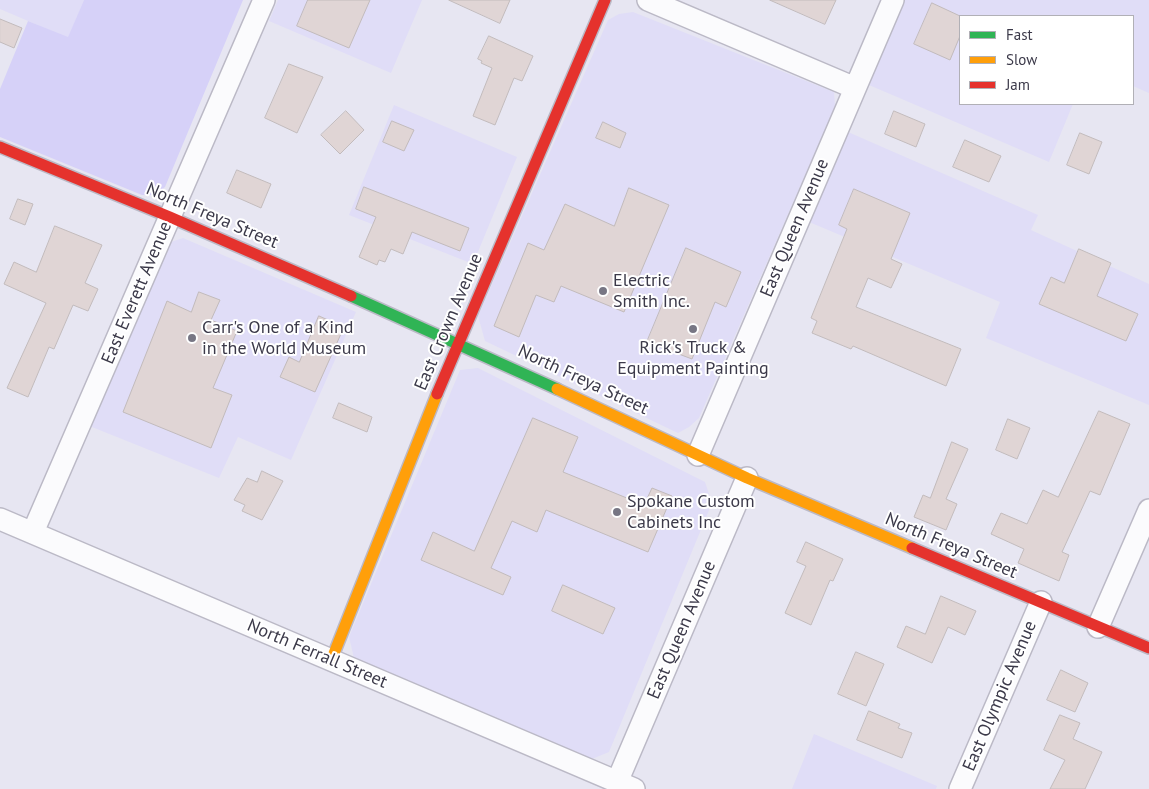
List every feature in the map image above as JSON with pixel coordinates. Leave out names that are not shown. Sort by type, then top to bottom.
[{"type":"street","name":"East Everett Avenue","points":[[33,532],[264,0]]},
{"type":"street","name":"East Crown Avenue","points":[[331,661],[458,342],[605,0]]},
{"type":"street","points":[[648,0],[855,88]]},
{"type":"street","name":"East Queen Avenue","points":[[698,455],[893,0]]},
{"type":"street","name":"North Freya Street","points":[[0,148],[170,217],[458,342],[597,405],[747,478],[1149,648]]},
{"type":"street","name":"East Queen Avenue","points":[[626,785],[747,478]]},
{"type":"street","points":[[1098,627],[1149,510]]},
{"type":"street","name":"North Ferrall Street","points":[[0,519],[626,785]]},
{"type":"street","name":"East Olympic Avenue","points":[[960,789],[1041,602]]},
{"type":"shaded area","points":[[0,0],[84,0],[68,38],[0,9]]},
{"type":"shaded area","points":[[84,0],[243,0],[165,187],[155,195],[142,195],[0,137],[0,89],[28,21],[68,37]]},
{"type":"shaded area","points":[[278,0],[422,0],[391,73],[269,21]]},
{"type":"shaded area","points":[[905,0],[1149,0],[1149,93],[1134,86],[1134,15],[959,15],[959,105],[1073,105],[1049,162],[869,85]]},
{"type":"shaded area","points":[[633,12],[834,92],[835,106],[699,418],[689,427],[678,433],[485,341],[478,316],[608,20],[619,14]]},
{"type":"shaded area","points":[[394,105],[517,157],[473,264],[349,215]]},
{"type":"shaded area","points":[[848,132],[1038,215],[1031,230],[1149,284],[1149,405],[986,338],[1000,302],[809,222]]},
{"type":"shaded area","points":[[183,238],[356,312],[291,460],[238,437],[219,478],[87,425],[168,243]]},
{"type":"shaded area","points":[[478,368],[705,482],[712,503],[609,752],[582,763],[354,658],[349,637],[460,370]]},
{"type":"shaded area","points":[[814,734],[937,786],[936,789],[792,789]]},
{"type":"building","points":[[308,0],[370,0],[349,48],[297,26]]},
{"type":"building","points":[[449,0],[510,0],[500,23]]},
{"type":"building","points":[[770,0],[836,0],[825,24]]},
{"type":"building","points":[[932,3],[959,16],[959,38],[950,60],[914,44]]},
{"type":"building","points":[[0,19],[22,28],[14,48],[0,42]]},
{"type":"building","points":[[489,36],[533,56],[522,81],[514,78],[495,125],[473,116],[492,68],[481,63],[482,61],[478,59]]},
{"type":"building","points":[[289,64],[323,77],[297,133],[265,118]]},
{"type":"building","points":[[346,111],[364,130],[340,154],[321,135]]},
{"type":"building","points":[[894,111],[925,124],[916,147],[885,134]]},
{"type":"building","points":[[392,121],[414,130],[404,151],[383,142]]},
{"type":"building","points":[[603,122],[626,133],[620,148],[596,138]]},
{"type":"building","points":[[1080,133],[1102,142],[1089,174],[1067,165]]},
{"type":"building","points":[[965,140],[1001,156],[989,182],[953,167]]},
{"type":"building","points":[[237,170],[271,184],[261,208],[227,193]]},
{"type":"building","points":[[364,187],[469,228],[460,251],[412,232],[403,254],[391,249],[385,262],[379,260],[377,265],[359,257],[376,217],[356,209]]},
{"type":"building","points":[[629,188],[669,205],[624,312],[561,286],[554,302],[536,295],[519,337],[494,326],[528,243],[544,250],[565,204],[614,226]]},
{"type":"building","points":[[854,189],[910,213],[891,259],[902,264],[891,288],[868,278],[856,307],[961,349],[946,386],[853,346],[851,349],[812,333],[817,321],[811,318],[847,229],[839,225]]},
{"type":"building","points":[[18,199],[33,204],[25,225],[10,219]]},
{"type":"building","points":[[55,226],[102,245],[85,283],[98,289],[88,311],[73,305],[54,349],[49,347],[28,397],[7,388],[46,303],[4,284],[14,262],[36,272]]},
{"type":"building","points":[[686,248],[741,272],[726,307],[715,302],[692,359],[647,342]]},
{"type":"building","points":[[1079,249],[1111,263],[1097,296],[1138,314],[1126,341],[1039,304],[1051,277],[1064,283]]},
{"type":"building","points":[[199,292],[220,300],[211,320],[237,331],[213,388],[232,395],[211,448],[123,412],[167,301],[191,312]]},
{"type":"building","points":[[319,316],[344,327],[315,392],[280,377],[289,357],[299,362]]},
{"type":"building","points":[[339,403],[372,417],[367,432],[333,418]]},
{"type":"building","points":[[1099,411],[1130,424],[1100,495],[1090,491],[1062,552],[1069,555],[1059,581],[1018,563],[1024,549],[991,534],[1001,513],[1027,524],[1043,490],[1058,497]]},
{"type":"building","points":[[533,418],[578,437],[563,472],[644,505],[652,488],[672,496],[648,552],[546,510],[537,532],[512,521],[491,568],[511,577],[503,595],[421,560],[433,532],[474,551]]},
{"type":"building","points":[[1008,419],[1030,428],[1017,459],[996,450]]},
{"type":"building","points":[[952,442],[968,449],[946,499],[957,504],[946,530],[914,517],[923,495],[930,498]]},
{"type":"building","points":[[262,471],[283,481],[262,520],[242,511],[245,505],[234,500],[247,478],[257,482]]},
{"type":"building","points":[[806,542],[843,559],[833,581],[830,580],[811,625],[785,613],[806,566],[797,562]]},
{"type":"building","points":[[563,585],[615,608],[603,634],[552,611]]},
{"type":"building","points":[[941,596],[976,611],[965,635],[948,627],[932,663],[897,647],[906,626],[925,634]]},
{"type":"building","points":[[856,652],[884,664],[866,706],[838,694]]},
{"type":"building","points":[[1061,670],[1088,683],[1075,712],[1047,700]]},
{"type":"building","points":[[869,711],[900,724],[898,728],[912,733],[902,758],[857,740]]},
{"type":"building","points":[[1060,715],[1080,723],[1073,739],[1102,752],[1085,789],[1050,789],[1065,760],[1044,750]]},
{"type":"traffic: fast","points":[[351,296],[557,389]]},
{"type":"traffic: slow","points":[[557,389],[747,478],[912,548]]},
{"type":"traffic: slow","points":[[331,661],[437,394]]},
{"type":"traffic: jam","points":[[437,394],[605,0]]},
{"type":"traffic: jam","points":[[0,147],[170,217],[351,296]]},
{"type":"traffic: jam","points":[[912,548],[1149,648]]},
{"type":"place","name":"Electric Smith Inc.","points":[[603,291]]},
{"type":"place","name":"Rick's Truck & Equipment Painting","points":[[693,329]]},
{"type":"place","name":"Carr's One of a Kind in the World Museum","points":[[192,338]]},
{"type":"place","name":"Spokane Custom Cabinets Inc","points":[[617,512]]}]
